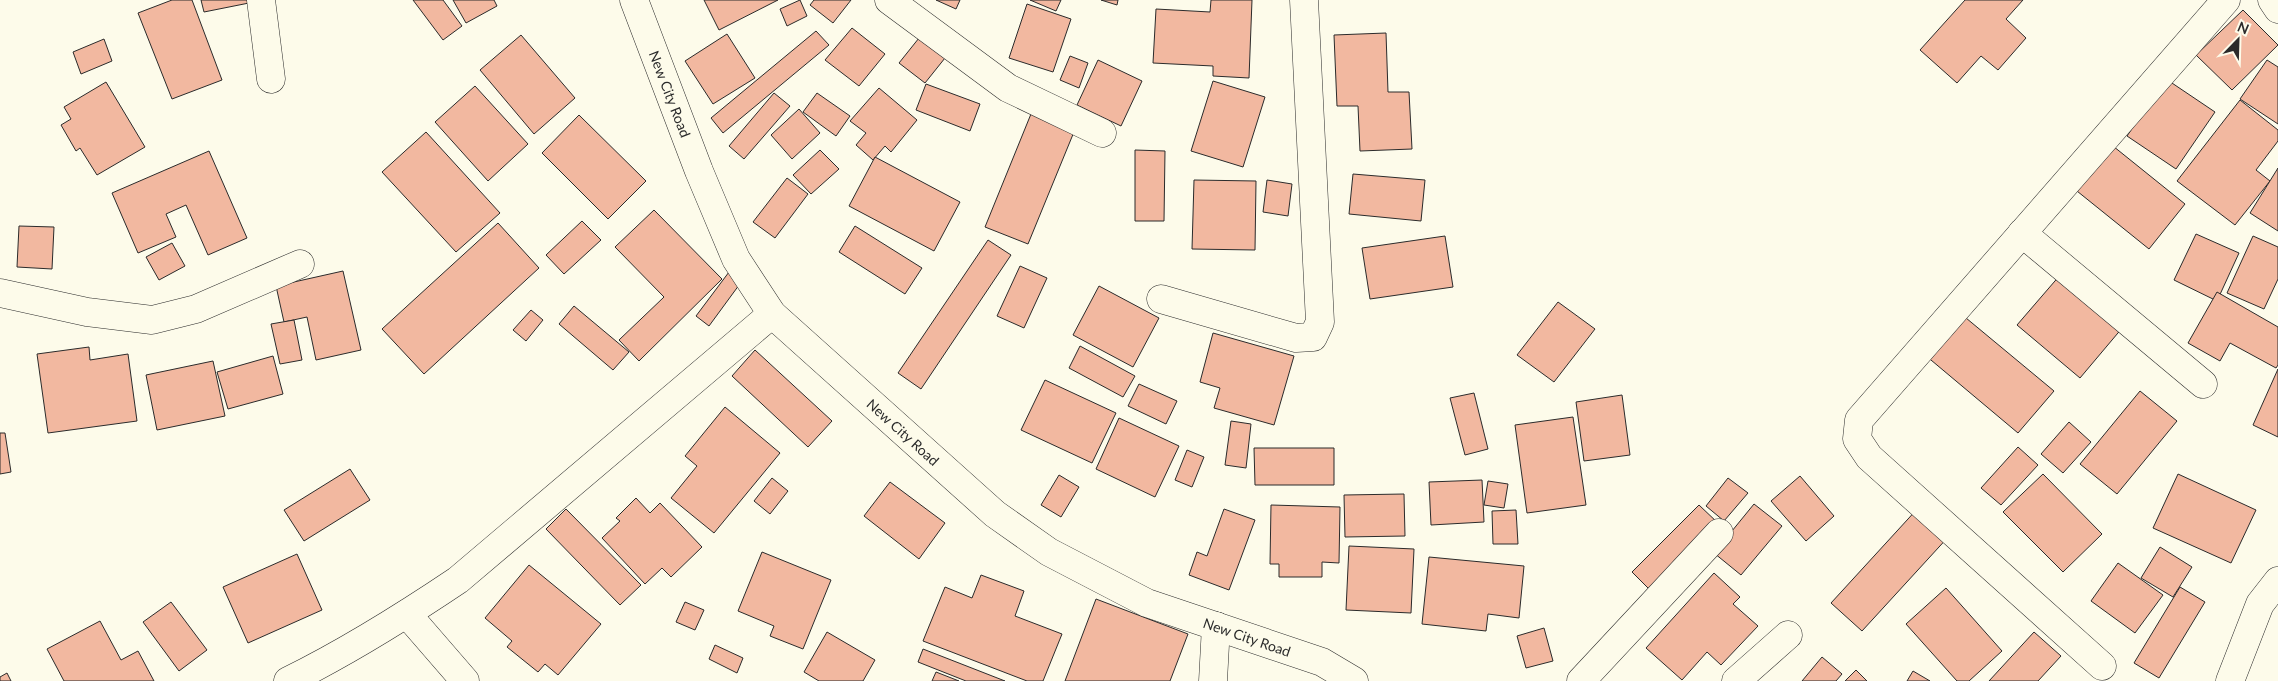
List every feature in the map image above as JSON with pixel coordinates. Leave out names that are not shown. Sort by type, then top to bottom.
[{"type":"street","points":[[261,0],[271,79]]},
{"type":"street","name":"New City Road","points":[[634,0],[699,171],[736,259],[772,314],[995,514],[1049,552],[1147,603],[1322,662],[1354,681]]},
{"type":"street","points":[[889,0],[1008,88],[1102,133]]},
{"type":"street","points":[[1161,299],[1296,338],[1313,337],[1320,322],[1304,0]]},
{"type":"street","points":[[2102,666],[1868,457],[1857,439],[1859,420],[2226,0]]},
{"type":"street","points":[[2272,0],[2278,9]]},
{"type":"street","points":[[2022,233],[2203,384]]},
{"type":"street","points":[[0,293],[87,312],[152,320],[196,309],[300,264]]},
{"type":"street","points":[[288,681],[326,662],[407,614],[458,580],[772,314]]},
{"type":"street","points":[[1581,681],[1719,533]]},
{"type":"street","points":[[2230,681],[2260,604],[2278,580]]},
{"type":"street","points":[[407,614],[465,681]]},
{"type":"street","points":[[1213,681],[1216,626]]},
{"type":"street","points":[[1736,681],[1788,635]]},
{"type":"building","points":[[172,0],[192,0],[222,80],[172,99],[138,13]]},
{"type":"building","points":[[201,0],[254,0],[254,2],[204,12]]},
{"type":"building","points":[[413,0],[443,0],[462,26],[443,40]]},
{"type":"building","points":[[453,0],[494,0],[497,6],[466,23]]},
{"type":"building","points":[[704,0],[778,0],[719,30]]},
{"type":"building","points":[[800,0],[807,16],[787,26],[780,9]]},
{"type":"building","points":[[814,0],[851,0],[833,23],[810,5]]},
{"type":"building","points":[[936,0],[960,0],[956,9]]},
{"type":"building","points":[[1030,0],[1061,0],[1056,11]]},
{"type":"building","points":[[1101,0],[1118,0],[1117,5]]},
{"type":"building","points":[[1211,0],[1252,0],[1249,78],[1213,76],[1213,66],[1153,63],[1156,9],[1210,12]]},
{"type":"building","points":[[1965,0],[2023,0],[2006,19],[2026,38],[1998,70],[1981,56],[1957,83],[1920,50]]},
{"type":"building","points":[[1027,4],[1071,19],[1053,72],[1009,58]]},
{"type":"building","points":[[2243,10],[2278,45],[2232,90],[2196,55]]},
{"type":"building","points":[[852,28],[885,54],[859,86],[825,60]]},
{"type":"building","points":[[816,31],[829,45],[723,133],[711,118]]},
{"type":"building","points":[[923,33],[949,53],[925,83],[899,63]]},
{"type":"building","points":[[1386,33],[1388,92],[1409,92],[1412,149],[1360,151],[1358,106],[1337,106],[1334,35]]},
{"type":"building","points":[[727,34],[755,78],[713,104],[685,61]]},
{"type":"building","points":[[521,35],[575,98],[534,134],[480,70]]},
{"type":"building","points":[[104,39],[112,61],[81,74],[73,52]]},
{"type":"building","points":[[1070,56],[1088,63],[1079,88],[1060,80]]},
{"type":"building","points":[[1098,60],[1142,81],[1121,126],[1077,105]]},
{"type":"building","points":[[2267,60],[2278,67],[2278,124],[2240,99]]},
{"type":"building","points":[[2166,79],[2215,112],[2176,169],[2127,136]]},
{"type":"building","points":[[1213,81],[1265,97],[1243,167],[1191,151]]},
{"type":"building","points":[[106,82],[145,147],[97,175],[80,148],[76,151],[61,125],[71,119],[64,107]]},
{"type":"building","points":[[926,84],[980,104],[970,131],[916,110]]},
{"type":"building","points":[[475,86],[528,144],[488,181],[435,122]]},
{"type":"building","points":[[879,88],[917,120],[891,152],[885,146],[873,160],[856,145],[866,133],[850,121]]},
{"type":"building","points":[[774,93],[790,106],[744,159],[729,146]]},
{"type":"building","points":[[817,93],[850,116],[836,136],[803,112]]},
{"type":"building","points":[[2240,100],[2278,130],[2278,141],[2256,170],[2270,181],[2235,225],[2177,181]]},
{"type":"building","points":[[799,109],[820,133],[792,159],[771,135]]},
{"type":"building","points":[[1033,109],[1076,127],[1028,244],[985,227]]},
{"type":"building","points":[[579,115],[646,181],[608,219],[542,153]]},
{"type":"building","points":[[426,132],[500,213],[456,252],[382,172]]},
{"type":"building","points":[[2103,138],[2185,204],[2149,249],[2067,183]]},
{"type":"building","points":[[820,150],[839,169],[811,194],[793,175]]},
{"type":"building","points":[[1135,150],[1165,151],[1164,221],[1135,221]]},
{"type":"building","points":[[209,151],[247,238],[208,255],[186,205],[166,214],[176,237],[138,253],[112,193]]},
{"type":"building","points":[[875,157],[960,202],[934,251],[849,206]]},
{"type":"building","points":[[2278,168],[2278,231],[2250,213]]},
{"type":"building","points":[[1353,174],[1425,180],[1421,221],[1349,214]]},
{"type":"building","points":[[787,178],[808,194],[775,238],[753,222]]},
{"type":"building","points":[[1194,180],[1256,181],[1255,250],[1192,249]]},
{"type":"building","points":[[1267,180],[1292,184],[1288,216],[1263,212]]},
{"type":"building","points":[[654,210],[722,279],[639,361],[619,340],[664,297],[615,247]]},
{"type":"building","points":[[582,221],[601,240],[564,274],[546,255]]},
{"type":"building","points":[[498,223],[539,268],[424,374],[382,329]]},
{"type":"building","points":[[19,226],[54,227],[52,269],[17,267]]},
{"type":"building","points":[[855,226],[922,268],[905,294],[839,252]]},
{"type":"building","points":[[2196,234],[2239,253],[2217,301],[2174,280]]},
{"type":"building","points":[[1445,236],[1453,287],[1370,299],[1362,248]]},
{"type":"building","points":[[2253,236],[2278,247],[2278,279],[2264,309],[2227,293]]},
{"type":"building","points":[[988,240],[1011,255],[921,389],[898,373]]},
{"type":"building","points":[[172,243],[185,266],[159,280],[146,257]]},
{"type":"building","points":[[1020,266],[1047,278],[1024,328],[997,316]]},
{"type":"building","points":[[343,271],[361,350],[316,360],[307,317],[284,322],[276,286]]},
{"type":"building","points":[[729,272],[742,281],[709,326],[696,316]]},
{"type":"building","points":[[2061,274],[2123,327],[2080,378],[2017,325]]},
{"type":"building","points":[[1099,286],[1159,318],[1133,367],[1073,335]]},
{"type":"building","points":[[2217,292],[2278,327],[2278,365],[2276,368],[2230,343],[2220,361],[2188,343]]},
{"type":"building","points":[[1558,302],[1595,329],[1554,382],[1517,355]]},
{"type":"building","points":[[574,306],[629,352],[613,370],[559,324]]},
{"type":"building","points":[[531,310],[543,320],[526,341],[513,330]]},
{"type":"building","points":[[1960,313],[2054,391],[2018,433],[1925,355]]},
{"type":"building","points":[[294,320],[302,360],[280,364],[271,324]]},
{"type":"building","points":[[1213,333],[1294,356],[1274,425],[1214,408],[1220,388],[1200,382]]},
{"type":"building","points":[[1080,346],[1135,376],[1123,397],[1069,368]]},
{"type":"building","points":[[89,347],[90,360],[128,354],[137,421],[48,433],[37,354]]},
{"type":"building","points":[[755,350],[832,421],[808,447],[732,376]]},
{"type":"building","points":[[273,356],[283,394],[228,409],[217,372]]},
{"type":"building","points":[[213,361],[225,416],[157,430],[146,375]]},
{"type":"building","points":[[2278,369],[2278,437],[2253,425]]},
{"type":"building","points":[[1045,380],[1116,413],[1092,463],[1021,430]]},
{"type":"building","points":[[1139,384],[1177,401],[1166,424],[1128,406]]},
{"type":"building","points":[[2140,391],[2177,421],[2117,494],[2080,464]]},
{"type":"building","points":[[1474,393],[1488,449],[1465,455],[1450,398]]},
{"type":"building","points":[[1622,395],[1630,455],[1584,461],[1576,402]]},
{"type":"building","points":[[725,407],[780,453],[714,533],[671,498],[697,466],[685,456]]},
{"type":"building","points":[[1573,417],[1586,505],[1527,513],[1515,425]]},
{"type":"building","points":[[1119,418],[1179,446],[1155,497],[1096,469]]},
{"type":"building","points":[[1231,421],[1251,424],[1246,468],[1225,465]]},
{"type":"building","points":[[2069,422],[2091,442],[2063,473],[2041,454]]},
{"type":"building","points":[[0,433],[5,433],[11,472],[0,474]]},
{"type":"building","points":[[2018,447],[2038,465],[2001,505],[1981,488]]},
{"type":"building","points":[[1254,448],[1334,448],[1334,485],[1255,485]]},
{"type":"building","points":[[1187,450],[1204,457],[1192,487],[1175,480]]},
{"type":"building","points":[[350,469],[370,500],[304,541],[284,510]]},
{"type":"building","points":[[2043,474],[2102,534],[2063,572],[2003,512]]},
{"type":"building","points":[[2178,474],[2256,510],[2231,563],[2153,528]]},
{"type":"building","points":[[1059,475],[1079,487],[1061,517],[1041,505]]},
{"type":"building","points":[[1800,476],[1834,516],[1806,541],[1771,501]]},
{"type":"building","points":[[772,478],[788,491],[770,514],[754,501]]},
{"type":"building","points":[[1728,478],[1748,493],[1724,521],[1706,506]]},
{"type":"building","points":[[1482,480],[1484,522],[1431,525],[1429,482]]},
{"type":"building","points":[[1488,481],[1508,484],[1504,508],[1484,505]]},
{"type":"building","points":[[890,482],[945,523],[919,559],[864,516]]},
{"type":"building","points":[[1404,494],[1405,536],[1345,537],[1344,495]]},
{"type":"building","points":[[636,498],[650,513],[660,503],[702,547],[671,577],[662,568],[645,584],[602,538],[620,521],[616,518]]},
{"type":"building","points":[[1754,504],[1782,526],[1741,575],[1714,553]]},
{"type":"building","points":[[1271,505],[1340,507],[1339,563],[1322,562],[1322,577],[1279,577],[1279,564],[1270,564]]},
{"type":"building","points":[[1699,505],[1719,524],[1651,591],[1632,572]]},
{"type":"building","points":[[1919,507],[1950,535],[1862,631],[1831,603]]},
{"type":"building","points":[[566,509],[641,585],[620,605],[546,529]]},
{"type":"building","points":[[1224,509],[1255,520],[1229,590],[1189,575],[1197,552],[1207,556]]},
{"type":"building","points":[[1516,510],[1518,544],[1493,544],[1492,511]]},
{"type":"building","points":[[1349,546],[1414,549],[1411,613],[1346,610]]},
{"type":"building","points":[[2160,547],[2192,567],[2173,597],[2141,578]]},
{"type":"building","points":[[762,552],[831,580],[803,649],[770,636],[774,626],[738,611]]},
{"type":"building","points":[[297,554],[322,610],[248,643],[223,587]]},
{"type":"building","points":[[1429,557],[1524,566],[1519,618],[1488,614],[1486,631],[1422,624]]},
{"type":"building","points":[[2118,563],[2163,595],[2135,633],[2091,601]]},
{"type":"building","points":[[529,565],[601,624],[558,675],[545,664],[538,672],[507,647],[512,641],[485,618]]},
{"type":"building","points":[[1714,573],[1740,597],[1733,604],[1758,626],[1721,665],[1707,652],[1682,680],[1646,648]]},
{"type":"building","points":[[981,575],[1024,591],[1015,616],[1062,634],[1043,681],[1027,681],[923,641],[945,587],[972,598]]},
{"type":"building","points":[[2180,587],[2205,602],[2159,678],[2134,663]]},
{"type":"building","points":[[1946,588],[2002,651],[1969,681],[1957,681],[1906,624]]},
{"type":"building","points":[[1096,599],[1188,634],[1170,681],[1065,681]]},
{"type":"building","points":[[171,602],[207,650],[179,671],[143,622]]},
{"type":"building","points":[[685,602],[704,610],[695,630],[676,622]]},
{"type":"building","points":[[100,621],[121,660],[138,651],[154,681],[64,681],[47,649]]},
{"type":"building","points":[[1544,628],[1553,661],[1526,668],[1517,636]]},
{"type":"building","points":[[827,632],[875,660],[863,681],[819,681],[804,672]]},
{"type":"building","points":[[2034,632],[2061,656],[2038,681],[1989,681]]},
{"type":"building","points":[[715,645],[743,658],[737,673],[709,659]]},
{"type":"building","points":[[923,649],[1005,681],[966,681],[918,662]]},
{"type":"building","points":[[1822,657],[1842,674],[1836,681],[1802,681]]},
{"type":"building","points":[[1856,670],[1867,681],[1845,681]]},
{"type":"building","points":[[1913,671],[1930,681],[1907,681]]},
{"type":"building","points":[[936,672],[959,681],[932,681]]},
{"type":"building","points":[[7,673],[11,681],[0,681],[0,677]]}]
